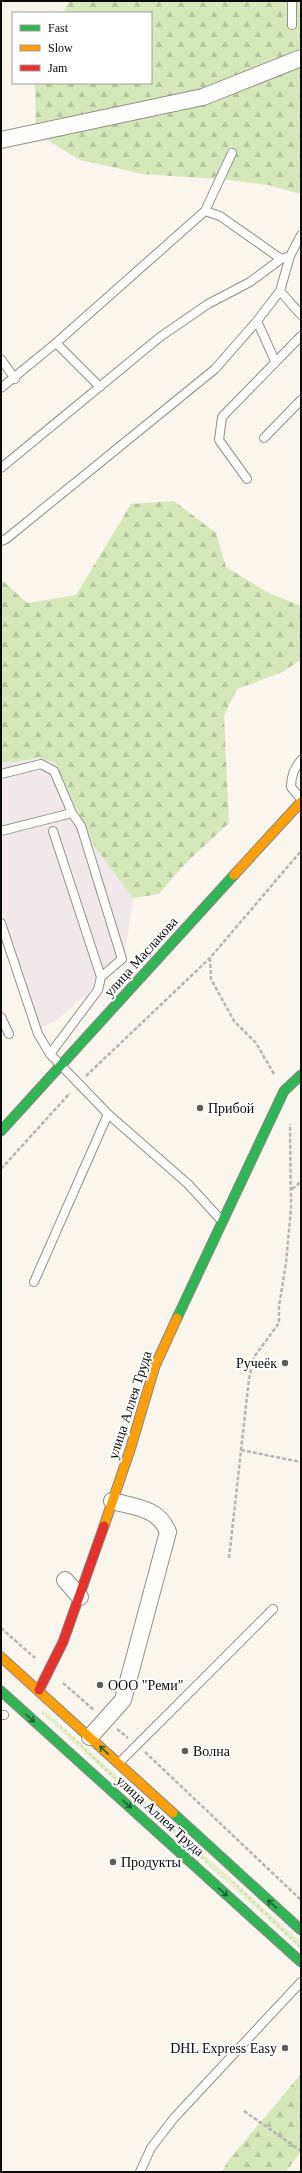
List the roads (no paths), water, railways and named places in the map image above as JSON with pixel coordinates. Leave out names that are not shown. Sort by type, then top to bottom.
[{"type":"street","points":[[1,140],[203,97],[301,58]]},
{"type":"street","name":"улица Маслакова","points":[[1,1131],[301,802]]},
{"type":"street","name":"улица Аллея Труда","points":[[39,1690],[63,1642],[80,1597],[155,1366],[284,1091],[301,1075]]},
{"type":"street","points":[[90,1737],[122,1700],[168,1532],[164,1522],[156,1514],[145,1509],[112,1501]]},
{"type":"street","points":[[65,1580],[80,1597]]},
{"type":"street","name":"улица Аллея Труда","points":[[1,1657],[301,1930]]},
{"type":"street","name":"улица Аллея Труда","points":[[1,1691],[301,1962]]},
{"type":"lane","points":[[292,1],[292,25]]},
{"type":"lane","points":[[1,388],[56,343],[205,211],[232,153]]},
{"type":"lane","points":[[205,211],[220,216],[281,259]]},
{"type":"lane","points":[[1,541],[6,539],[216,369],[257,321],[280,290],[290,256],[301,235]]},
{"type":"lane","points":[[1,468],[160,337],[208,304],[250,282],[281,259],[290,256]]},
{"type":"lane","points":[[280,290],[301,316]]},
{"type":"lane","points":[[257,321],[275,361]]},
{"type":"lane","points":[[247,479],[219,440],[222,417],[301,336]]},
{"type":"lane","points":[[56,343],[100,387]]},
{"type":"lane","points":[[1,359],[15,378]]},
{"type":"lane","points":[[264,438],[301,400]]},
{"type":"lane","points":[[301,760],[294,770],[291,787],[301,799]]},
{"type":"lane","points":[[1,774],[41,764],[54,771],[72,813],[81,826],[122,955],[121,961],[101,977]]},
{"type":"lane","points":[[1,830],[72,813]]},
{"type":"lane","points":[[50,1054],[98,990],[101,977],[53,830]]},
{"type":"lane","points":[[1,923],[38,1034],[50,1054],[62,1064],[108,1114],[188,1184],[223,1223]]},
{"type":"lane","points":[[1,1017],[9,1034]]},
{"type":"lane","points":[[34,1282],[108,1114]]},
{"type":"lane","points":[[119,1763],[273,1609]]},
{"type":"lane","points":[[140,2172],[151,2148],[174,2118],[301,1982]]},
{"type":"place","name":"Прибой","points":[[200,1108]]},
{"type":"place","name":"Ручеёк","points":[[285,1363]]},
{"type":"place","name":"ООО \"Реми\"","points":[[100,1685]]},
{"type":"place","name":"Волна","points":[[185,1751]]},
{"type":"place","name":"Продукты","points":[[113,1862]]},
{"type":"place","name":"DHL Express Easy","points":[[285,2048]]}]
